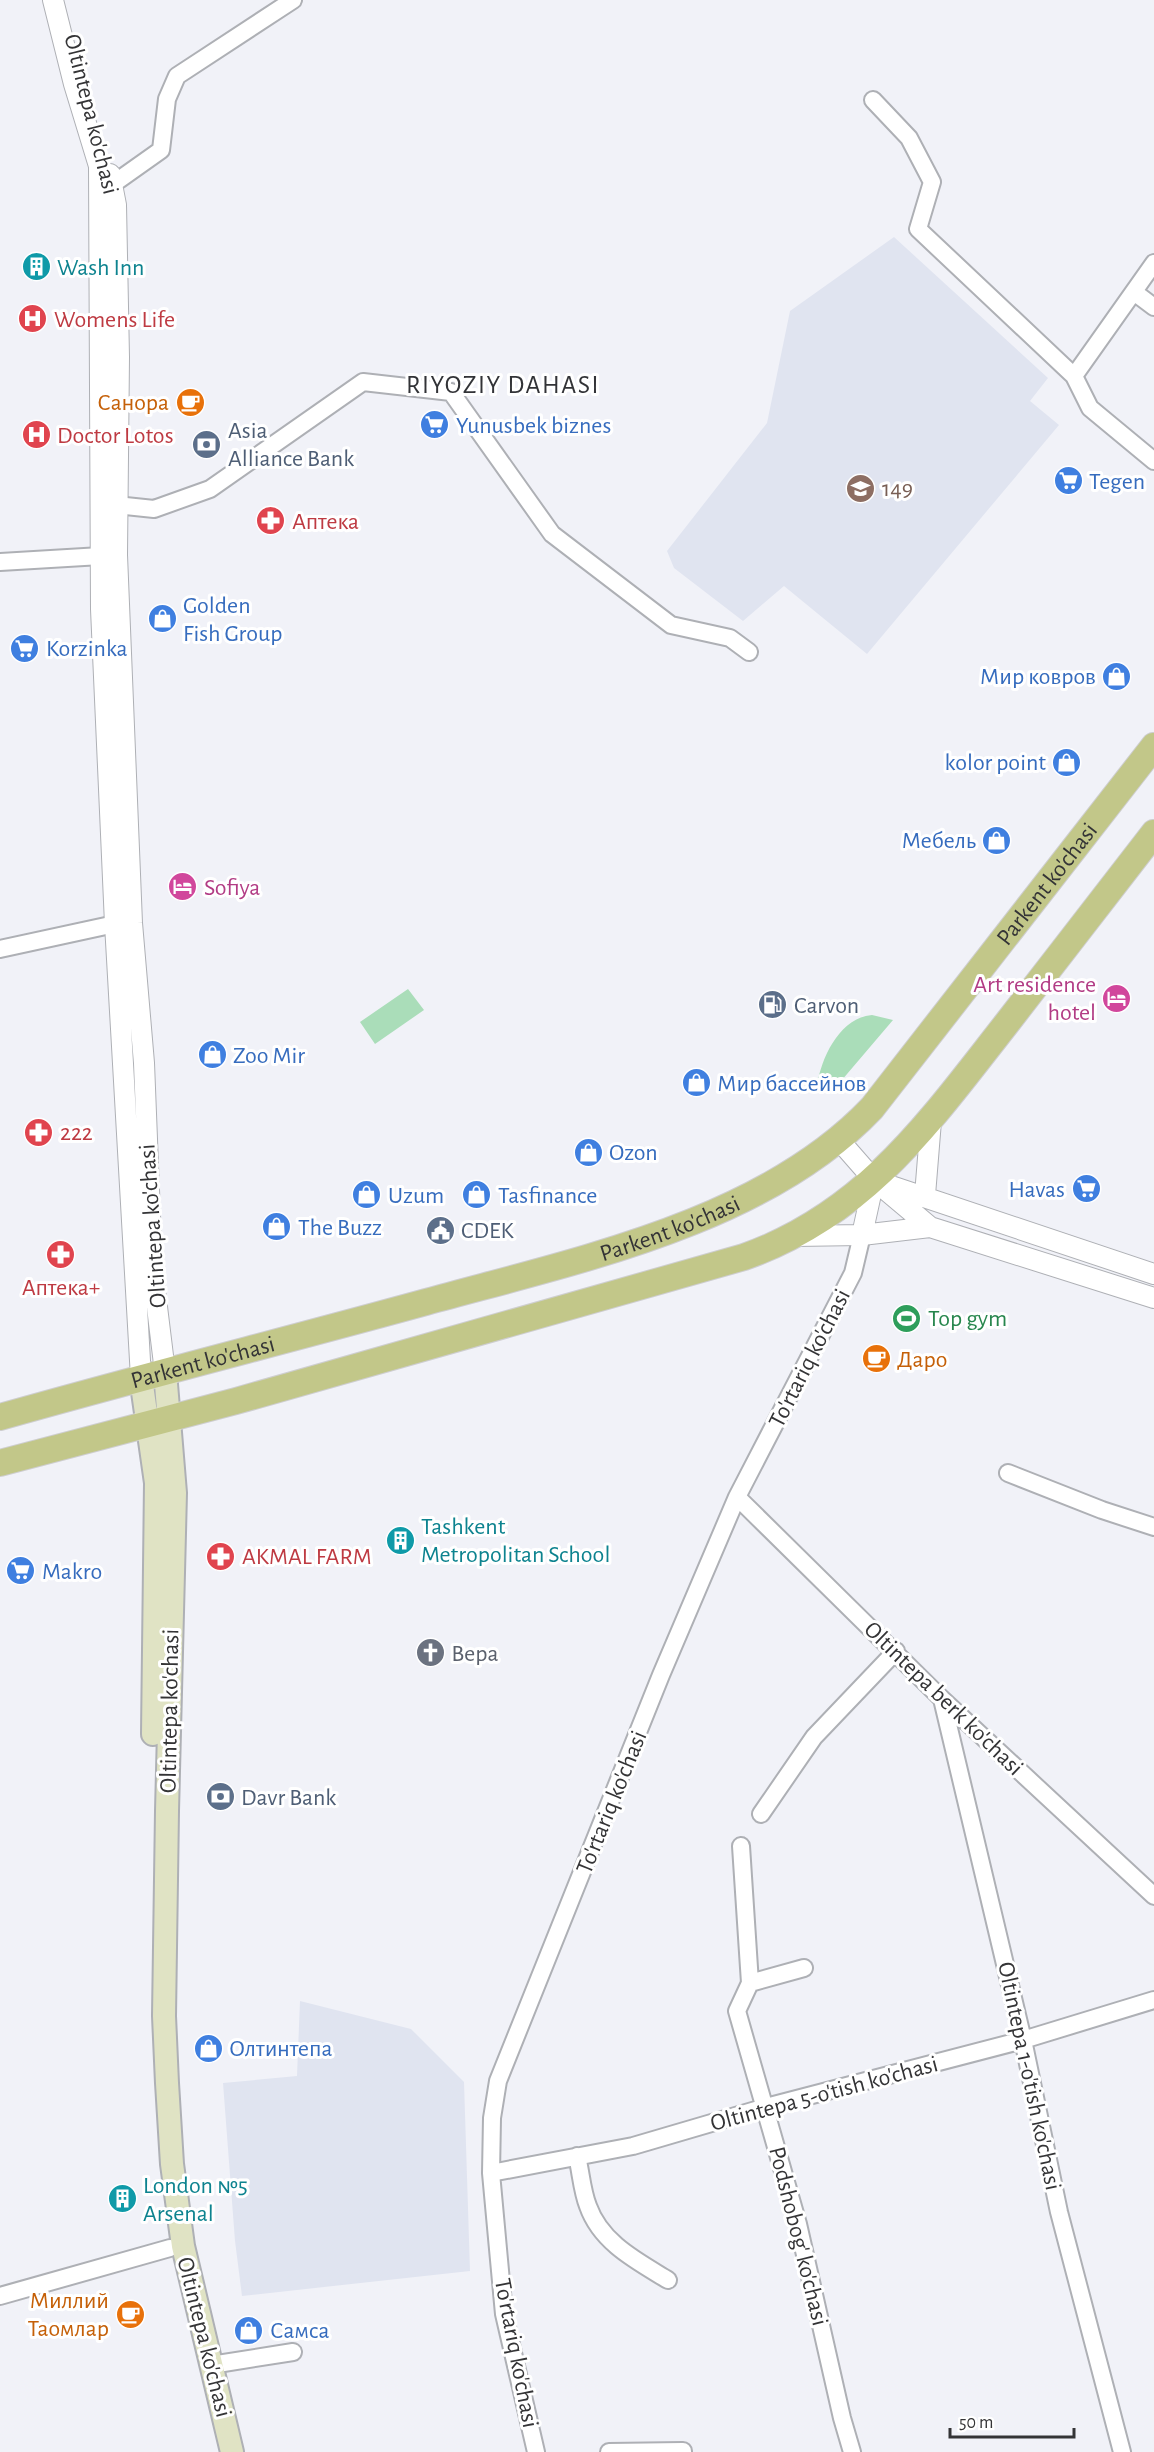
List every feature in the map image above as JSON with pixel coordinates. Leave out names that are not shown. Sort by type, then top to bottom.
[{"type":"main road","name":"Parkent ko'chasi","points":[[0,1417],[545,1268],[714,1213],[766,1188],[839,1140],[867,1114],[1154,747]]},
{"type":"main road","name":"Parkent ko'chasi","points":[[0,1463],[744,1257],[795,1236],[836,1211],[874,1180],[930,1121],[1154,833]]},
{"type":"main road","name":"Oltintepa ko'chasi","points":[[153,1375],[158,1421],[156,1483],[160,1749],[157,2016],[159,2167],[216,2452]]},
{"type":"main road","name":"Oltintepa ko'chasi","points":[[176,2247],[212,2365],[232,2452]]},
{"type":"street","name":"Oltintepa ko'chasi","points":[[52,0],[99,166],[107,504],[124,923],[120,1025],[153,1375]]},
{"type":"street","name":"Oltintepa ko'chasi","points":[[63,0],[116,205],[119,357],[101,556],[124,923],[141,1023],[152,1266],[153,1375]]},
{"type":"street","points":[[99,166],[112,184],[162,150],[167,99],[177,76],[293,0]]},
{"type":"street","points":[[74,84],[88,100]]},
{"type":"street","points":[[873,100],[909,138],[932,182],[918,229],[1074,376],[1090,408],[1154,461]]},
{"type":"street","points":[[1074,376],[1154,263]]},
{"type":"street","points":[[1134,292],[1154,307]]},
{"type":"street","points":[[107,504],[154,509],[210,489],[363,382],[451,392],[552,534],[671,625],[730,638],[749,652]]},
{"type":"street","points":[[0,562],[101,556]]},
{"type":"street","points":[[0,949],[124,923]]},
{"type":"street","points":[[120,1025],[141,1023]]},
{"type":"street","points":[[925,1195],[930,1121]]},
{"type":"street","points":[[839,1140],[874,1180],[930,1227],[1154,1298]]},
{"type":"street","points":[[874,1180],[925,1195],[1154,1274]]},
{"type":"street","name":"To'rtariq ko'chasi","points":[[536,2452],[504,2314],[491,2173],[492,2118],[503,2065],[592,1852],[661,1675],[737,1497],[853,1273],[874,1180]]},
{"type":"street","points":[[795,1236],[862,1234],[930,1227]]},
{"type":"street","points":[[1008,1473],[1102,1510],[1154,1527]]},
{"type":"street","name":"Oltintepa berk ko'chasi","points":[[737,1497],[896,1651],[942,1699],[1154,1896]]},
{"type":"street","points":[[761,1814],[814,1737],[896,1651]]},
{"type":"street","name":"Oltintepa 1-o'tish ko'chasi","points":[[942,1699],[1023,2040],[1062,2224],[1122,2452]]},
{"type":"street","name":"Podshobog' ko'chasi","points":[[741,1846],[750,1983],[737,2011],[798,2224],[842,2418],[852,2452]]},
{"type":"street","points":[[750,1983],[804,1968]]},
{"type":"street","name":"Oltintepa 5-o'tish ko'chasi","points":[[491,2173],[633,2146],[766,2107],[1023,2040],[1154,2000]]},
{"type":"street","points":[[578,2156],[588,2207],[600,2226],[616,2248],[668,2280]]},
{"type":"street","points":[[0,2296],[176,2247]]},
{"type":"street","points":[[212,2365],[293,2352]]},
{"type":"street","points":[[609,2452],[683,2451]]},
{"type":"shaded area","name":"149","points":[[894,237],[1048,378],[1030,401],[1059,425],[867,654],[784,586],[743,621],[674,568],[667,551],[767,423],[790,311]]},
{"type":"shaded area","points":[[300,2001],[411,2029],[464,2082],[470,2271],[242,2296],[235,2241],[223,2083],[297,2076]]},
{"type":"green space","points":[[408,989],[424,1010],[375,1044],[360,1022]]},
{"type":"green space","points":[[872,1015],[893,1020],[830,1094],[817,1085],[828,1051],[834,1040],[851,1023]]},
{"type":"place","name":"Wash Inn","points":[[36,267]]},
{"type":"place","name":"Womens Life","points":[[33,319]]},
{"type":"place","name":"Санора","points":[[190,402]]},
{"type":"place","name":"Yunusbek biznes","points":[[435,425]]},
{"type":"place","name":"Doctor Lotos","points":[[36,435]]},
{"type":"place","name":"Asia Alliance Bank","points":[[207,444]]},
{"type":"place","name":"Tegen","points":[[1068,481]]},
{"type":"place","name":"149","points":[[861,488]]},
{"type":"place","name":"Аптека","points":[[271,521]]},
{"type":"place","name":"Golden Fish Group","points":[[162,619]]},
{"type":"place","name":"Korzinka","points":[[25,648]]},
{"type":"place","name":"Мир ковров","points":[[1117,676]]},
{"type":"place","name":"kolor point","points":[[1067,762]]},
{"type":"place","name":"Мебель","points":[[997,840]]},
{"type":"place","name":"Sofiya","points":[[183,887]]},
{"type":"place","name":"Art residence hotel","points":[[1117,998]]},
{"type":"place","name":"Carvon","points":[[773,1005]]},
{"type":"place","name":"Zoo Mir","points":[[212,1055]]},
{"type":"place","name":"Мир бассейнов","points":[[696,1083]]},
{"type":"place","name":"222","points":[[39,1132]]},
{"type":"place","name":"Ozon","points":[[588,1152]]},
{"type":"place","name":"Havas","points":[[1086,1189]]},
{"type":"place","name":"Uzum","points":[[367,1195]]},
{"type":"place","name":"Tasfinance","points":[[477,1195]]},
{"type":"place","name":"The Buzz","points":[[277,1227]]},
{"type":"place","name":"CDEK","points":[[440,1230]]},
{"type":"place","name":"Аптека+","points":[[61,1254]]},
{"type":"place","name":"Top gym","points":[[907,1318]]},
{"type":"place","name":"Даро","points":[[876,1359]]},
{"type":"place","name":"Tashkent Metropolitan School","points":[[400,1540]]},
{"type":"place","name":"AKMAL FARM","points":[[221,1556]]},
{"type":"place","name":"Makro","points":[[21,1571]]},
{"type":"place","name":"Вера","points":[[430,1653]]},
{"type":"place","name":"Davr Bank","points":[[220,1797]]},
{"type":"place","name":"Олтинтепа","points":[[208,2048]]},
{"type":"place","name":"London №5 Arsenal","points":[[122,2199]]},
{"type":"place","name":"Миллий Таомлар","points":[[130,2314]]},
{"type":"place","name":"Самса","points":[[249,2330]]},
{"type":"district","name":"RIYOZIY DAHASI","points":[[503,384]]}]
